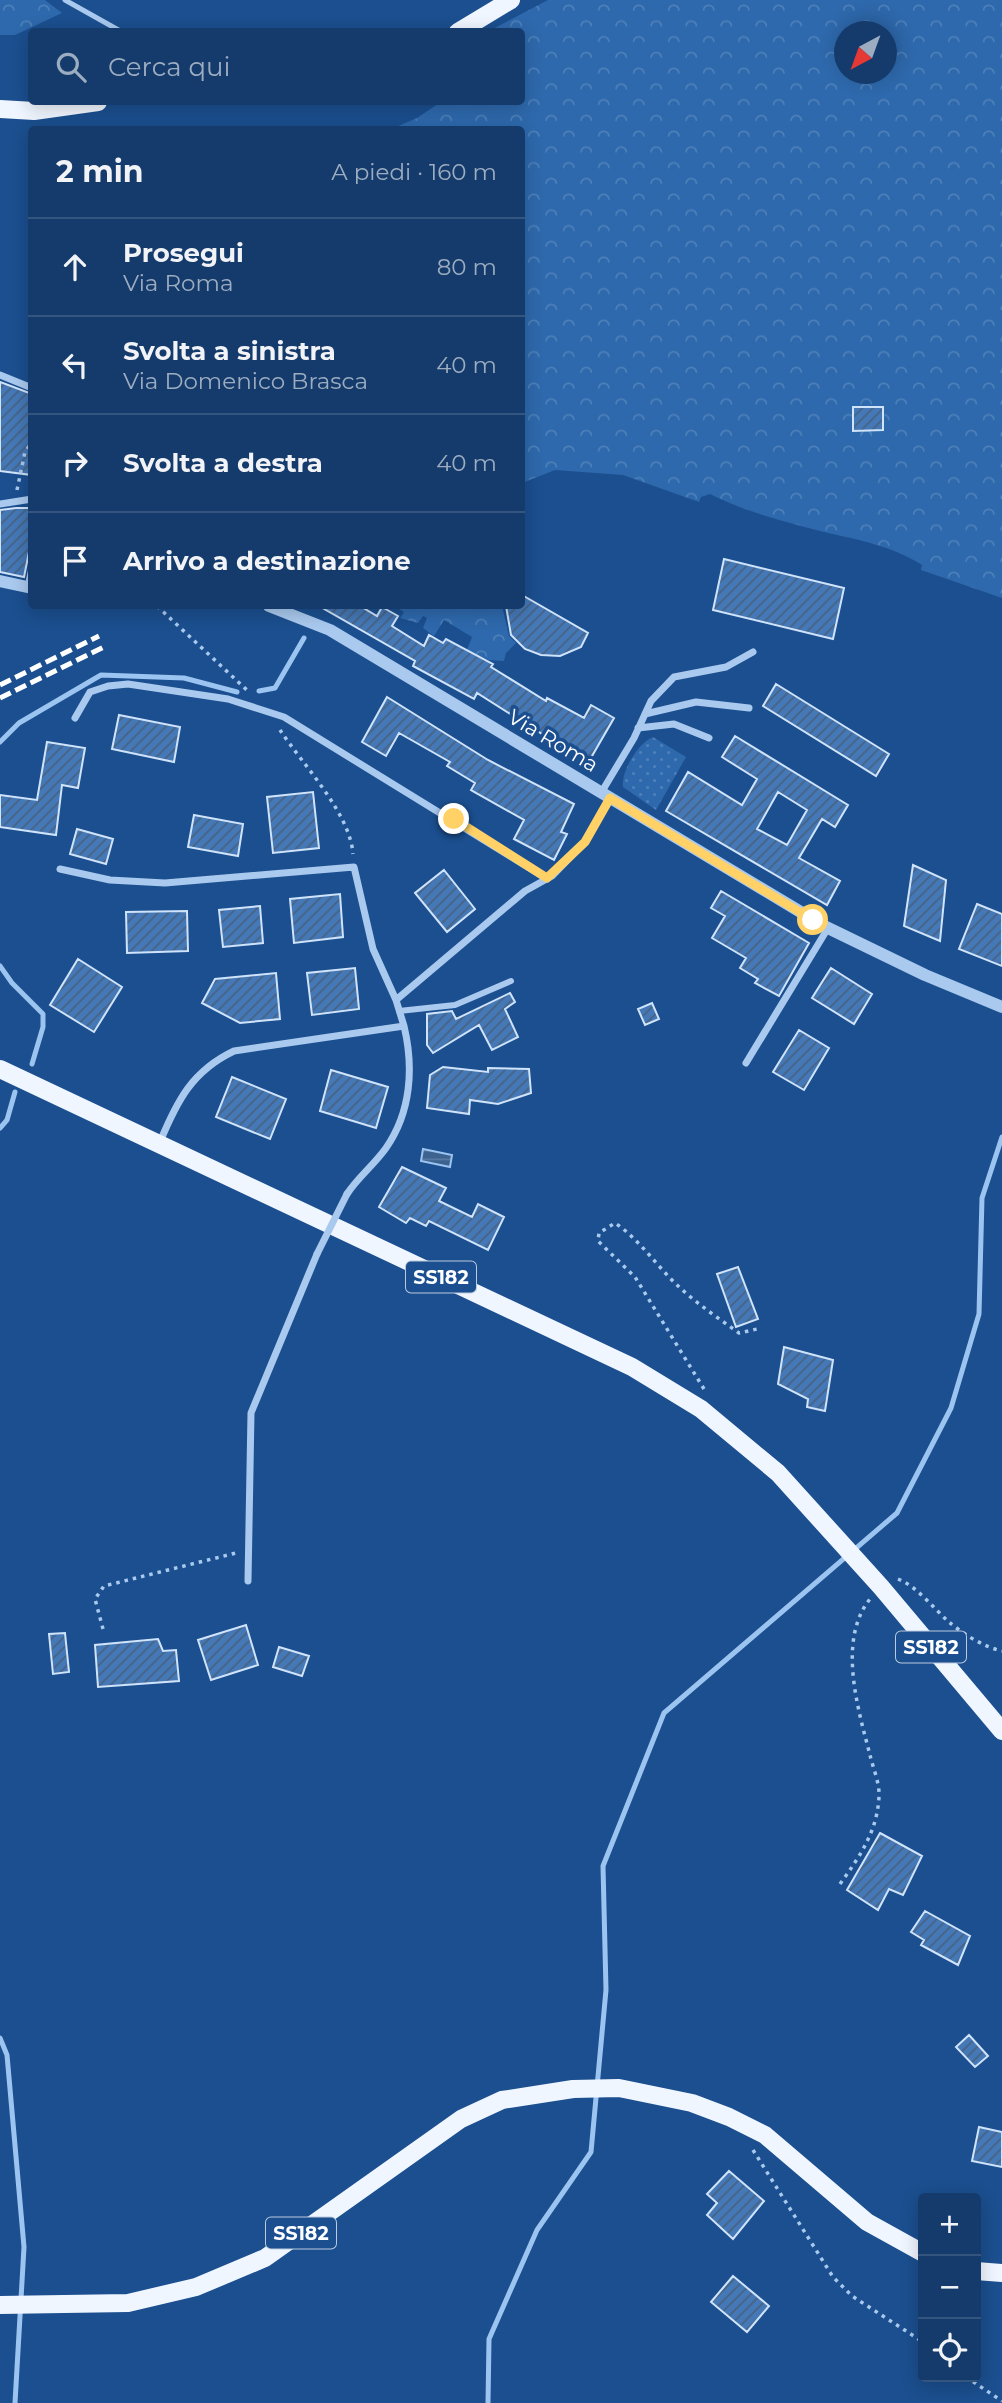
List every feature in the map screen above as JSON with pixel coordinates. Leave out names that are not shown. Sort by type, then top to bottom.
[{"type":"main road","points":[[465,28],[511,0]]},
{"type":"main road","points":[[0,109],[34,111],[77,105]]},
{"type":"main road","name":"SS182","points":[[0,1069],[632,1367],[701,1409],[778,1473],[880,1587],[1002,1731]]},
{"type":"main road","name":"SS182","points":[[4,2305],[128,2304],[196,2287],[265,2258],[461,2119],[502,2100],[542,2093],[619,2088],[692,2103],[765,2135],[867,2222],[918,2250]]},
{"type":"main road","points":[[981,2271],[1002,2273]]},
{"type":"street","points":[[0,375],[28,386]]},
{"type":"street","points":[[0,504],[28,500]]},
{"type":"street","points":[[0,581],[28,588]]},
{"type":"street","name":"Via Roma","points":[[277,609],[330,631],[828,928],[925,975],[1002,1007]]},
{"type":"street","points":[[396,1000],[525,891],[547,878],[585,842],[651,701],[674,677],[726,667],[753,652]]},
{"type":"street","points":[[75,718],[90,692],[108,686],[128,684],[228,699],[285,717],[547,878]]},
{"type":"street","points":[[645,714],[696,702],[749,708]]},
{"type":"street","points":[[638,728],[674,724],[709,738]]},
{"type":"street","points":[[60,869],[110,880],[165,883],[354,867],[373,949],[396,1000],[404,1026],[410,1066],[407,1103],[398,1129],[385,1150],[346,1194],[317,1254],[251,1413],[248,1581]]},
{"type":"street","points":[[746,1063],[828,928]]},
{"type":"street","points":[[400,1011],[455,1004],[511,981]]},
{"type":"street","points":[[159,1143],[187,1085],[220,1058],[234,1051],[404,1026]]},
{"type":"lane","points":[[65,0],[115,28]]},
{"type":"path","points":[[9,495],[18,489],[28,448]]},
{"type":"path","points":[[160,609],[269,712],[337,810],[352,843],[354,867]]},
{"type":"path","points":[[701,1409],[708,1398],[698,1376],[675,1345],[635,1277],[604,1250],[598,1241],[599,1233],[615,1223],[626,1230],[678,1287],[710,1313],[739,1333],[757,1329]]},
{"type":"path","points":[[103,1629],[96,1599],[104,1586],[248,1550]]},
{"type":"path","points":[[840,1884],[870,1842],[880,1795],[860,1718],[852,1653],[861,1610],[880,1587],[900,1578],[950,1623],[990,1648],[1002,1651]]},
{"type":"path","points":[[729,2117],[833,2277],[852,2296],[918,2339]]},
{"type":"path","points":[[974,2382],[1002,2401]]},
{"type":"green space","points":[[0,0],[45,0],[62,13],[15,35],[0,35]]},
{"type":"green space","points":[[548,0],[1002,0],[1002,598],[921,570],[922,565],[887,548],[766,516],[710,494],[701,497],[699,502],[623,475],[555,470],[525,482],[525,126],[398,126],[436,105],[525,105],[525,28],[495,28]]},
{"type":"green space","points":[[400,609],[503,609],[509,636],[516,643],[506,653],[504,661],[489,660],[467,650],[472,637],[444,620],[434,636],[423,628],[427,618],[423,616],[418,623],[400,618],[404,612]]},
{"type":"green space","points":[[653,737],[686,757],[656,810],[623,787],[625,773],[632,758],[647,740]]},
{"type":"shaded area","points":[[423,1149],[452,1155],[450,1167],[421,1161]]},
{"type":"building","points":[[0,382],[28,392],[28,474],[0,471]]},
{"type":"building","points":[[853,407],[883,407],[883,430],[853,431]]},
{"type":"building","points":[[28,508],[28,557],[24,577],[0,572],[0,510]]},
{"type":"building","points":[[724,559],[844,588],[833,639],[713,610]]},
{"type":"building","points":[[525,597],[588,633],[581,647],[560,656],[541,655],[525,649],[511,635],[507,609],[525,609]]},
{"type":"building","points":[[324,609],[365,609],[377,616],[381,609],[386,609],[398,616],[392,626],[424,646],[429,635],[443,643],[446,639],[493,664],[491,667],[546,701],[547,698],[584,718],[591,705],[614,718],[588,763],[477,693],[474,699],[413,666],[415,661]]},
{"type":"building","points":[[776,684],[889,754],[876,776],[763,706]]},
{"type":"building","points":[[387,697],[488,760],[574,804],[561,832],[567,834],[554,860],[514,839],[524,820],[471,790],[475,783],[447,766],[450,762],[399,733],[386,756],[362,742]]},
{"type":"building","points":[[119,715],[180,727],[174,762],[112,749]]},
{"type":"building","points":[[735,736],[848,805],[835,827],[822,819],[799,858],[840,881],[827,905],[666,811],[688,772],[742,805],[757,779],[722,757]],"holes":[[[778,792],[807,810],[787,845],[757,829]]]},
{"type":"building","points":[[47,742],[85,748],[78,788],[62,785],[56,835],[0,827],[0,795],[37,800]]},
{"type":"building","points":[[313,792],[319,848],[273,853],[267,797]]},
{"type":"building","points":[[194,815],[243,824],[238,856],[188,847]]},
{"type":"building","points":[[77,829],[113,839],[106,864],[70,854]]},
{"type":"building","points":[[913,865],[946,880],[940,941],[904,926]]},
{"type":"building","points":[[444,870],[475,909],[447,932],[415,893]]},
{"type":"building","points":[[721,891],[809,943],[779,996],[755,983],[758,979],[740,968],[746,958],[712,938],[725,916],[711,908]]},
{"type":"building","points":[[340,894],[343,937],[294,943],[290,899]]},
{"type":"building","points":[[977,904],[1002,914],[1002,966],[959,949]]},
{"type":"building","points":[[260,906],[263,943],[223,947],[219,910]]},
{"type":"building","points":[[187,911],[188,951],[127,953],[126,912]]},
{"type":"building","points":[[78,959],[122,987],[94,1032],[50,1005]]},
{"type":"building","points":[[355,968],[359,1009],[312,1015],[307,973]]},
{"type":"building","points":[[831,968],[872,994],[854,1024],[812,998]]},
{"type":"building","points":[[276,973],[280,1019],[240,1023],[202,1003],[215,979]]},
{"type":"building","points":[[510,993],[515,1002],[505,1009],[518,1037],[492,1050],[479,1025],[433,1053],[427,1045],[427,1014],[452,1011],[456,1019]]},
{"type":"building","points":[[652,1003],[659,1019],[645,1025],[638,1009]]},
{"type":"building","points":[[799,1030],[829,1048],[804,1090],[773,1072]]},
{"type":"building","points":[[443,1067],[488,1072],[488,1068],[529,1069],[531,1093],[498,1104],[470,1100],[469,1114],[427,1108],[430,1075]]},
{"type":"building","points":[[331,1070],[388,1087],[376,1128],[320,1111]]},
{"type":"building","points":[[232,1077],[286,1099],[270,1139],[216,1117]]},
{"type":"building","points":[[402,1167],[446,1188],[439,1201],[472,1217],[478,1204],[504,1217],[488,1250],[429,1221],[426,1226],[410,1218],[406,1223],[379,1207]]},
{"type":"building","points":[[738,1267],[758,1319],[736,1327],[717,1274]]},
{"type":"building","points":[[784,1347],[833,1360],[825,1411],[807,1407],[808,1399],[778,1384]]},
{"type":"building","points":[[246,1625],[258,1665],[211,1680],[198,1640]]},
{"type":"building","points":[[65,1633],[69,1672],[53,1674],[49,1634]]},
{"type":"building","points":[[158,1639],[163,1651],[176,1650],[179,1681],[98,1687],[95,1645]]},
{"type":"building","points":[[279,1647],[309,1656],[302,1676],[273,1667]]},
{"type":"building","points":[[880,1833],[922,1856],[903,1895],[889,1889],[878,1910],[847,1890]]},
{"type":"building","points":[[925,1911],[970,1936],[958,1965],[921,1945],[924,1940],[911,1932]]},
{"type":"building","points":[[969,2035],[988,2056],[975,2067],[956,2047]]},
{"type":"building","points":[[979,2127],[1002,2132],[1002,2167],[972,2161]]},
{"type":"building","points":[[729,2171],[764,2201],[733,2239],[707,2215],[717,2203],[707,2194]]},
{"type":"building","points":[[733,2276],[769,2306],[747,2332],[711,2302]]},
{"type":"waterway","points":[[259,691],[275,688],[304,638]]},
{"type":"waterway","points":[[0,742],[19,723],[101,675],[184,678],[237,692]]},
{"type":"waterway","points":[[0,966],[12,983],[43,1014],[43,1027],[32,1064]]},
{"type":"waterway","points":[[0,1128],[7,1120],[15,1092]]},
{"type":"waterway","points":[[488,2403],[489,2339],[537,2230],[591,2152],[606,1990],[603,1866],[664,1713],[897,1513],[951,1408],[979,1314],[982,1198],[1002,1137]]},
{"type":"waterway","points":[[0,2038],[7,2055],[24,2247],[15,2403]]},
{"type":"railway","points":[[0,685],[99,636]]},
{"type":"railway","points":[[0,698],[104,647]]},
{"type":"route","points":[[454,819],[547,878],[585,842],[610,798],[813,920]]}]
